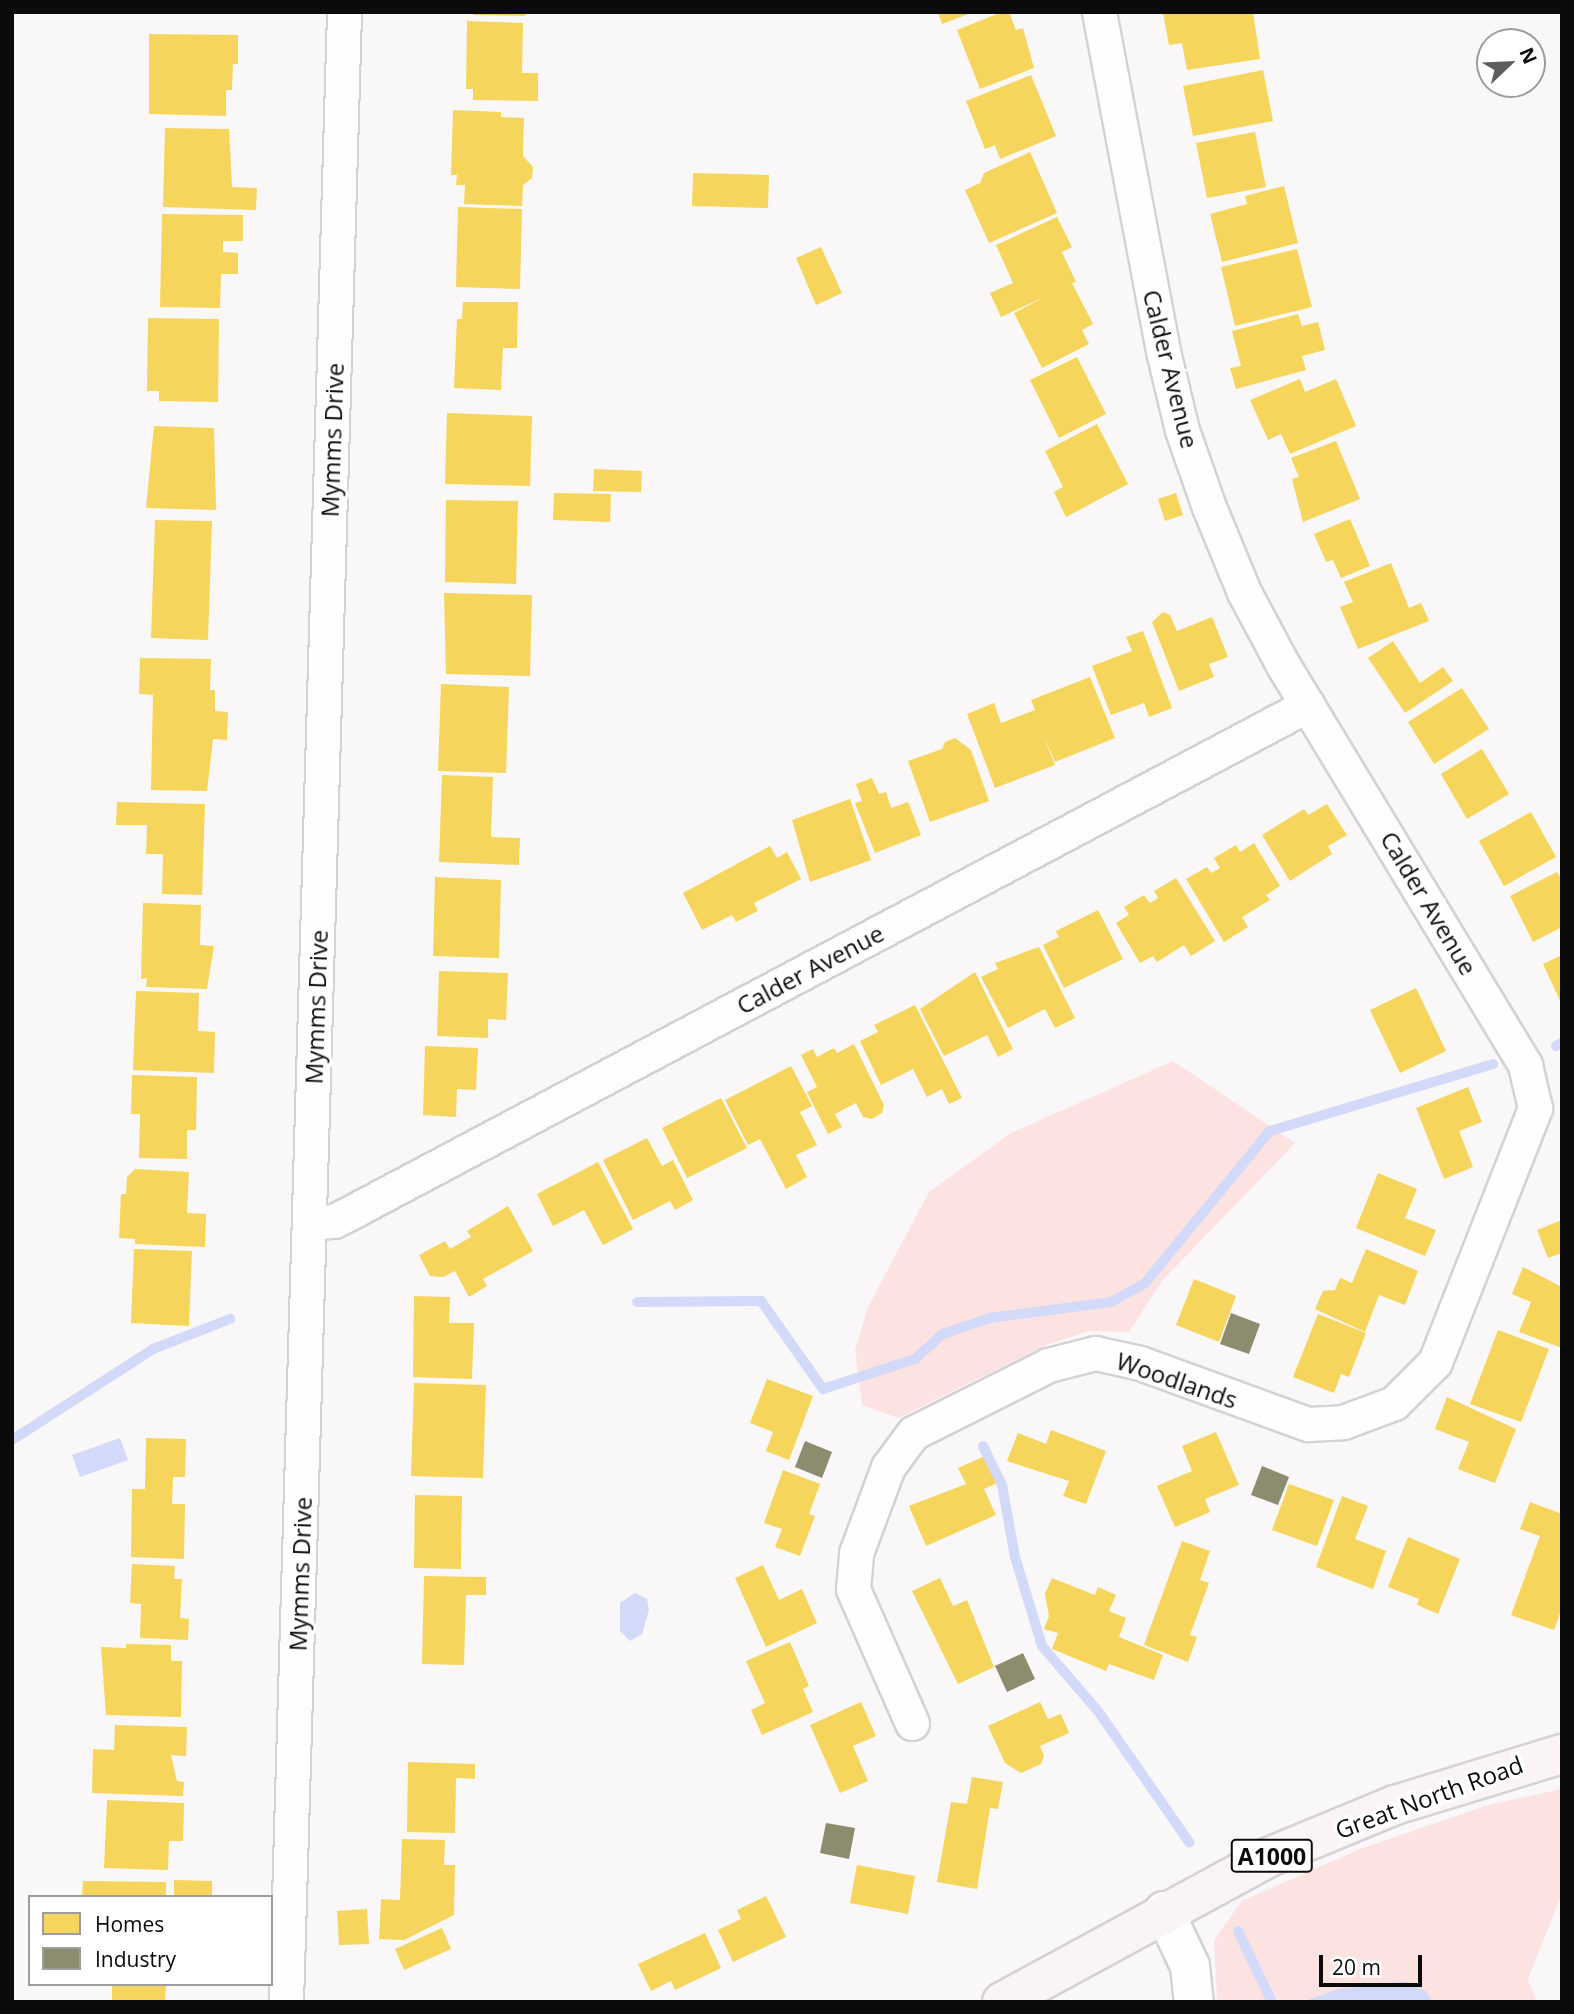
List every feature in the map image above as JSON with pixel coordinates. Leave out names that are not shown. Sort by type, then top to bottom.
[{"type":"main road","name":"Great North Road","points":[[1002,2002],[1164,1911],[1269,1857],[1395,1805],[1562,1754]]},
{"type":"street","name":"Mymms Drive","points":[[286,2002],[344,12]]},
{"type":"street","name":"Calder Avenue","points":[[1098,12],[1182,430],[1244,592],[1308,705],[1500,1019],[1549,1109]]},
{"type":"street","name":"Calder Avenue","points":[[309,1223],[334,1221],[1308,705]]},
{"type":"street","name":"Woodlands","points":[[912,1723],[853,1589],[856,1553],[888,1468],[913,1433],[1048,1365],[1095,1353],[1140,1363],[1308,1424],[1343,1422],[1394,1403],[1435,1362],[1549,1109]]},
{"type":"street","points":[[1164,1911],[1189,1966],[1194,2002]]},
{"type":"shaded area","points":[[1173,1061],[1295,1143],[1162,1281],[1129,1332],[1089,1331],[1049,1344],[898,1418],[862,1405],[855,1350],[868,1307],[929,1192],[1011,1133]]},
{"type":"shaded area","points":[[1562,1789],[1562,1894],[1528,1979],[1537,2002],[1433,2002],[1426,1991],[1338,1989],[1302,2002],[1217,2002],[1214,1940],[1242,1901],[1360,1849],[1488,1805]]},
{"type":"water","points":[[120,1438],[128,1460],[80,1477],[72,1455]]},
{"type":"water","points":[[635,1593],[647,1599],[649,1610],[642,1634],[630,1641],[620,1631],[620,1603]]},
{"type":"water","points":[[1405,1981],[1426,1991],[1433,2002],[1302,2002],[1338,1989]]},
{"type":"building: Homes","points":[[474,12],[525,12],[525,16],[474,15]]},
{"type":"building: Homes","points":[[938,12],[974,12],[942,24]]},
{"type":"building: Homes","points":[[1002,12],[1009,12],[1016,30],[1023,28],[1034,68],[980,89],[957,30]]},
{"type":"building: Homes","points":[[1253,12],[1260,59],[1187,70],[1182,43],[1169,45],[1163,13]]},
{"type":"building: Homes","points":[[467,21],[523,23],[522,73],[538,73],[538,101],[473,100],[473,89],[466,89]]},
{"type":"building: Homes","points":[[149,34],[238,35],[238,64],[233,64],[232,90],[226,90],[226,116],[149,114]]},
{"type":"building: Homes","points":[[1263,70],[1273,121],[1193,136],[1183,86]]},
{"type":"building: Homes","points":[[1031,75],[1056,136],[1000,159],[995,145],[985,149],[966,101]]},
{"type":"building: Homes","points":[[453,110],[501,112],[501,117],[524,118],[523,156],[533,167],[532,178],[523,185],[522,206],[464,204],[465,185],[456,185],[457,175],[451,175]]},
{"type":"building: Homes","points":[[165,128],[229,129],[232,187],[257,188],[256,210],[163,207]]},
{"type":"building: Homes","points":[[1255,132],[1266,187],[1207,198],[1196,143]]},
{"type":"building: Homes","points":[[1030,152],[1057,213],[989,243],[965,190],[980,183],[984,173]]},
{"type":"building: Homes","points":[[693,173],[769,175],[768,208],[692,206]]},
{"type":"building: Homes","points":[[1284,186],[1298,243],[1222,262],[1210,214],[1247,204],[1245,196]]},
{"type":"building: Homes","points":[[458,207],[522,209],[520,289],[456,287]]},
{"type":"building: Homes","points":[[162,214],[243,215],[243,241],[223,241],[223,252],[238,253],[238,274],[221,274],[220,308],[160,307]]},
{"type":"building: Homes","points":[[1057,217],[1072,247],[1062,252],[1076,282],[1072,283],[1093,324],[1082,330],[1089,344],[1042,368],[1014,313],[1046,296],[1001,317],[990,293],[1013,283],[996,245]]},
{"type":"building: Homes","points":[[821,247],[842,293],[816,305],[796,258]]},
{"type":"building: Homes","points":[[1297,249],[1312,307],[1235,326],[1221,267]]},
{"type":"building: Homes","points":[[463,302],[518,302],[517,348],[503,348],[501,390],[454,388],[457,319],[462,319]]},
{"type":"building: Homes","points":[[1298,314],[1302,326],[1318,322],[1325,350],[1302,356],[1306,370],[1236,389],[1230,368],[1241,366],[1232,331]]},
{"type":"building: Homes","points":[[148,318],[219,319],[218,402],[159,401],[159,391],[147,391]]},
{"type":"building: Homes","points":[[1077,357],[1106,414],[1059,438],[1030,380]]},
{"type":"building: Homes","points":[[1300,379],[1305,392],[1336,379],[1356,426],[1290,454],[1281,434],[1268,440],[1250,400]]},
{"type":"building: Homes","points":[[447,413],[532,416],[530,486],[445,484]]},
{"type":"building: Homes","points":[[1097,424],[1128,484],[1066,517],[1054,492],[1063,487],[1045,451]]},
{"type":"building: Homes","points":[[154,426],[214,428],[216,510],[146,508]]},
{"type":"building: Homes","points":[[1336,441],[1360,499],[1303,522],[1292,479],[1299,477],[1291,458]]},
{"type":"building: Homes","points":[[594,469],[642,471],[641,492],[593,491]]},
{"type":"building: Homes","points":[[554,493],[611,494],[610,522],[553,520]]},
{"type":"building: Homes","points":[[1176,493],[1183,515],[1165,521],[1158,499]]},
{"type":"building: Homes","points":[[446,500],[518,501],[516,584],[445,582]]},
{"type":"building: Homes","points":[[1350,519],[1370,566],[1341,578],[1333,560],[1326,562],[1314,534]]},
{"type":"building: Homes","points":[[155,520],[212,521],[208,640],[151,638]]},
{"type":"building: Homes","points":[[1391,563],[1409,608],[1421,603],[1429,621],[1358,649],[1340,607],[1353,602],[1344,582]]},
{"type":"building: Homes","points":[[444,593],[532,595],[530,676],[446,674]]},
{"type":"building: Homes","points":[[1163,612],[1170,615],[1177,631],[1212,617],[1228,657],[1209,664],[1214,677],[1179,691],[1152,622]]},
{"type":"building: Homes","points":[[1143,631],[1172,708],[1149,717],[1144,703],[1111,715],[1092,666],[1132,651],[1126,637]]},
{"type":"building: Homes","points":[[1393,641],[1420,683],[1443,667],[1453,681],[1405,713],[1368,658]]},
{"type":"building: Homes","points":[[140,658],[211,659],[210,690],[215,690],[215,711],[228,712],[227,740],[213,739],[207,791],[151,790],[153,695],[139,694]]},
{"type":"building: Homes","points":[[1090,677],[1115,738],[1055,762],[1042,732],[1055,765],[995,788],[967,714],[994,703],[1001,723],[1035,710],[1031,700]]},
{"type":"building: Homes","points":[[441,684],[509,687],[506,773],[438,771]]},
{"type":"building: Homes","points":[[1462,688],[1489,729],[1434,764],[1408,722]]},
{"type":"building: Homes","points":[[955,738],[971,750],[989,801],[930,822],[908,761],[942,749],[945,742]]},
{"type":"building: Homes","points":[[1482,749],[1509,794],[1467,819],[1441,774]]},
{"type":"building: Homes","points":[[442,775],[493,777],[491,837],[520,838],[519,865],[439,862]]},
{"type":"building: Homes","points":[[872,778],[879,794],[886,792],[891,808],[908,802],[921,835],[875,853],[855,803],[862,801],[856,784]]},
{"type":"building: Homes","points":[[850,799],[871,860],[810,882],[792,820]]},
{"type":"building: Homes","points":[[117,802],[205,804],[202,895],[162,894],[163,854],[146,854],[147,825],[116,825]]},
{"type":"building: Homes","points":[[1327,804],[1347,835],[1328,846],[1332,854],[1290,881],[1262,835],[1304,809],[1308,815]]},
{"type":"building: Homes","points":[[1531,812],[1556,857],[1504,886],[1479,841]]},
{"type":"building: Homes","points":[[1254,843],[1280,886],[1266,895],[1270,900],[1242,917],[1248,927],[1224,942],[1186,879],[1207,867],[1211,873],[1220,868],[1214,858],[1236,845],[1240,852]]},
{"type":"building: Homes","points":[[770,846],[777,858],[787,852],[801,879],[754,903],[758,911],[736,922],[732,915],[702,930],[683,893]]},
{"type":"building: Homes","points":[[1557,872],[1562,880],[1562,927],[1533,942],[1510,896]]},
{"type":"building: Homes","points":[[435,877],[501,880],[499,958],[433,956]]},
{"type":"building: Homes","points":[[1176,878],[1215,941],[1191,956],[1184,945],[1157,962],[1153,956],[1140,963],[1116,923],[1129,915],[1124,907],[1144,895],[1150,903],[1158,898],[1154,891]]},
{"type":"building: Homes","points":[[143,903],[201,905],[200,945],[214,946],[207,989],[146,987],[147,978],[141,979]]},
{"type":"building: Homes","points":[[1098,910],[1123,959],[1064,988],[1043,945],[1059,937],[1056,931]]},
{"type":"building: Homes","points":[[1039,947],[1075,1018],[1055,1028],[1045,1009],[1008,1028],[981,977],[998,969],[995,963]]},
{"type":"building: Homes","points":[[1562,955],[1562,1005],[1543,964]]},
{"type":"building: Homes","points":[[439,971],[508,973],[506,1020],[488,1019],[488,1038],[437,1036]]},
{"type":"building: Homes","points":[[975,972],[1013,1049],[998,1057],[987,1035],[944,1056],[920,1009]]},
{"type":"building: Homes","points":[[1416,988],[1446,1051],[1400,1073],[1370,1010]]},
{"type":"building: Homes","points":[[136,991],[199,993],[198,1031],[215,1032],[214,1073],[133,1070]]},
{"type":"building: Homes","points":[[915,1005],[962,1098],[949,1104],[942,1089],[927,1097],[913,1069],[881,1085],[860,1041],[878,1032],[874,1025]]},
{"type":"building: Homes","points":[[854,1044],[884,1105],[882,1113],[872,1119],[863,1117],[856,1103],[835,1114],[842,1127],[828,1134],[807,1092],[817,1087],[801,1055],[813,1049],[817,1057],[834,1048],[837,1053]]},
{"type":"building: Homes","points":[[425,1046],[478,1048],[476,1090],[457,1089],[456,1117],[423,1115]]},
{"type":"building: Homes","points":[[791,1066],[812,1106],[800,1112],[817,1145],[796,1155],[807,1177],[786,1189],[760,1139],[748,1145],[725,1100]]},
{"type":"building: Homes","points":[[132,1075],[197,1077],[196,1130],[187,1130],[187,1159],[139,1158],[140,1114],[131,1114]]},
{"type":"building: Homes","points":[[1468,1087],[1482,1122],[1459,1131],[1473,1167],[1444,1179],[1416,1108]]},
{"type":"building: Homes","points":[[721,1098],[747,1148],[687,1178],[662,1128]]},
{"type":"building: Homes","points":[[647,1138],[662,1166],[673,1160],[693,1200],[675,1210],[670,1201],[633,1220],[603,1160]]},
{"type":"building: Homes","points":[[598,1162],[633,1229],[603,1245],[584,1210],[553,1226],[537,1194]]},
{"type":"building: Homes","points":[[135,1169],[189,1172],[187,1213],[206,1214],[205,1247],[135,1244],[135,1239],[119,1238],[121,1194],[126,1194],[127,1177]]},
{"type":"building: Homes","points":[[1378,1173],[1417,1189],[1405,1218],[1436,1230],[1425,1256],[1356,1228]]},
{"type":"building: Homes","points":[[508,1206],[533,1251],[483,1279],[487,1286],[469,1297],[455,1271],[443,1277],[430,1276],[419,1255],[445,1241],[450,1249],[471,1237],[467,1231]]},
{"type":"building: Homes","points":[[1562,1220],[1562,1253],[1548,1258],[1537,1230]]},
{"type":"building: Homes","points":[[134,1249],[192,1251],[189,1326],[131,1323]]},
{"type":"building: Homes","points":[[1366,1249],[1418,1271],[1405,1305],[1379,1295],[1365,1332],[1315,1309],[1323,1291],[1335,1290],[1340,1278],[1352,1283]]},
{"type":"building: Homes","points":[[1523,1267],[1562,1287],[1562,1348],[1519,1332],[1531,1302],[1512,1294]]},
{"type":"building: Homes","points":[[1194,1279],[1236,1296],[1219,1342],[1176,1325]]},
{"type":"building: Homes","points":[[414,1296],[450,1297],[449,1323],[474,1323],[472,1379],[413,1377]]},
{"type":"building: Homes","points":[[1318,1314],[1366,1333],[1349,1377],[1341,1374],[1334,1393],[1293,1377]]},
{"type":"building: Homes","points":[[1498,1330],[1549,1349],[1521,1422],[1470,1404]]},
{"type":"building: Homes","points":[[767,1379],[813,1396],[789,1460],[766,1451],[773,1432],[750,1423]]},
{"type":"building: Homes","points":[[414,1383],[486,1385],[483,1478],[411,1476]]},
{"type":"building: Homes","points":[[1447,1397],[1516,1429],[1495,1483],[1458,1469],[1469,1442],[1435,1429]]},
{"type":"building: Homes","points":[[1051,1430],[1106,1451],[1086,1504],[1063,1496],[1069,1481],[1007,1461],[1018,1433],[1046,1444]]},
{"type":"building: Homes","points":[[1216,1432],[1239,1485],[1205,1499],[1210,1512],[1175,1527],[1157,1486],[1192,1471],[1182,1446]]},
{"type":"building: Homes","points":[[146,1438],[186,1439],[185,1477],[173,1477],[172,1504],[185,1504],[184,1559],[131,1557],[132,1489],[145,1489]]},
{"type":"building: Homes","points":[[985,1456],[997,1483],[984,1489],[996,1515],[926,1546],[909,1506],[966,1484],[958,1468]]},
{"type":"building: Homes","points":[[783,1470],[820,1484],[809,1514],[815,1516],[800,1556],[775,1547],[782,1529],[764,1523]]},
{"type":"building: Homes","points":[[1289,1484],[1334,1500],[1317,1546],[1272,1530]]},
{"type":"building: Homes","points":[[415,1495],[462,1496],[461,1569],[414,1568]]},
{"type":"building: Homes","points":[[1342,1496],[1368,1506],[1355,1539],[1386,1551],[1373,1589],[1316,1567]]},
{"type":"building: Homes","points":[[1530,1502],[1562,1514],[1562,1608],[1554,1630],[1511,1615],[1540,1536],[1520,1529]]},
{"type":"building: Homes","points":[[1408,1537],[1460,1559],[1438,1614],[1417,1605],[1419,1599],[1388,1587]]},
{"type":"building: Homes","points":[[1182,1541],[1210,1551],[1200,1580],[1209,1583],[1190,1635],[1197,1637],[1188,1662],[1144,1645]]},
{"type":"building: Homes","points":[[132,1564],[175,1566],[174,1579],[182,1579],[180,1618],[189,1619],[188,1640],[140,1638],[141,1604],[130,1603]]},
{"type":"building: Homes","points":[[763,1565],[779,1600],[802,1589],[817,1623],[766,1647],[735,1578]]},
{"type":"building: Homes","points":[[424,1576],[486,1577],[486,1595],[466,1595],[464,1665],[422,1664]]},
{"type":"building: Homes","points":[[940,1578],[953,1606],[967,1600],[994,1667],[958,1684],[912,1591]]},
{"type":"building: Homes","points":[[1052,1578],[1095,1595],[1098,1587],[1116,1595],[1109,1611],[1126,1618],[1119,1637],[1163,1655],[1154,1680],[1109,1664],[1106,1671],[1052,1649],[1058,1633],[1044,1629],[1049,1616],[1045,1594]]},
{"type":"building: Homes","points":[[790,1642],[809,1686],[803,1689],[813,1712],[762,1735],[751,1710],[765,1703],[746,1661]]},
{"type":"building: Homes","points":[[126,1644],[171,1645],[171,1661],[182,1661],[181,1717],[106,1715],[101,1647],[126,1648]]},
{"type":"building: Homes","points":[[861,1702],[876,1736],[853,1746],[868,1781],[840,1793],[810,1725]]},
{"type":"building: Homes","points":[[1040,1702],[1048,1719],[1061,1714],[1069,1733],[1040,1746],[1044,1756],[1041,1764],[1021,1773],[1005,1763],[988,1726]]},
{"type":"building: Homes","points":[[115,1725],[187,1727],[186,1756],[171,1755],[177,1781],[184,1782],[183,1796],[92,1793],[93,1749],[114,1750]]},
{"type":"building: Homes","points":[[408,1762],[475,1764],[475,1779],[456,1778],[455,1833],[407,1832]]},
{"type":"building: Homes","points":[[972,1777],[1003,1782],[998,1809],[990,1808],[977,1889],[937,1882],[951,1802],[967,1804]]},
{"type":"building: Homes","points":[[107,1800],[184,1803],[183,1841],[169,1841],[168,1870],[104,1868]]},
{"type":"building: Homes","points":[[402,1839],[445,1840],[444,1865],[455,1865],[454,1915],[404,1940],[379,1939],[381,1899],[400,1900]]},
{"type":"building: Homes","points":[[857,1865],[915,1876],[908,1914],[850,1903]]},
{"type":"building: Homes","points":[[174,1880],[212,1881],[212,1895],[174,1895]]},
{"type":"building: Homes","points":[[83,1881],[166,1882],[166,1895],[82,1895]]},
{"type":"building: Homes","points":[[766,1896],[786,1937],[733,1962],[718,1930],[741,1919],[737,1910]]},
{"type":"building: Homes","points":[[367,1909],[369,1944],[339,1945],[337,1911]]},
{"type":"building: Homes","points":[[442,1928],[451,1949],[404,1970],[395,1949]]},
{"type":"building: Homes","points":[[705,1933],[721,1968],[675,1990],[671,1981],[651,1991],[638,1964]]},
{"type":"building: Homes","points":[[112,1986],[166,1986],[165,2002],[112,2002]]},
{"type":"building: Industry","points":[[1231,1313],[1260,1324],[1249,1354],[1220,1344]]},
{"type":"building: Industry","points":[[805,1441],[832,1452],[822,1478],[795,1467]]},
{"type":"building: Industry","points":[[1262,1466],[1289,1477],[1278,1505],[1251,1495]]},
{"type":"building: Industry","points":[[1023,1653],[1035,1679],[1007,1692],[995,1666]]},
{"type":"building: Industry","points":[[826,1823],[855,1828],[849,1859],[820,1853]]},
{"type":"waterway","points":[[1556,1046],[1562,1043]]},
{"type":"waterway","points":[[637,1302],[761,1301],[823,1389],[915,1359],[943,1334],[990,1318],[1111,1302],[1145,1283],[1270,1131],[1493,1064]]},
{"type":"waterway","points":[[12,1440],[153,1349],[230,1319]]},
{"type":"waterway","points":[[983,1446],[1002,1485],[1015,1557],[1042,1646],[1098,1711],[1189,1842]]},
{"type":"waterway","points":[[1238,1931],[1272,2002]]}]
